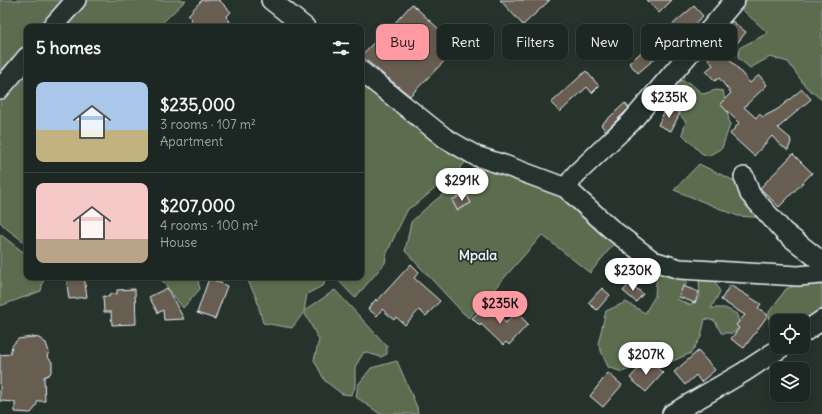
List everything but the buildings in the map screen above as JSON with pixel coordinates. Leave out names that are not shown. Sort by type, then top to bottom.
[{"type":"street","points":[[55,24],[76,0]]},
{"type":"street","points":[[271,0],[301,24]]},
{"type":"street","points":[[566,188],[576,174],[631,122],[735,0]]},
{"type":"street","points":[[0,89],[24,61]]},
{"type":"street","points":[[364,74],[445,138],[476,156],[566,188],[610,228],[654,261],[680,269],[798,276],[822,274]]},
{"type":"street","points":[[744,177],[750,194],[784,232],[822,262]]},
{"type":"street","points":[[810,328],[822,320]]},
{"type":"street","points":[[672,414],[744,372],[771,354]]},
{"type":"green space","points":[[0,0],[64,0],[43,24],[24,24],[24,45],[0,72]]},
{"type":"green space","points":[[83,0],[186,0],[161,24],[62,24]]},
{"type":"green space","points":[[740,0],[822,0],[822,100],[806,87],[788,62],[770,57],[750,68],[738,58],[739,48],[768,33],[736,4]]},
{"type":"green space","points":[[24,67],[24,242],[0,222],[0,99]]},
{"type":"green space","points":[[675,78],[690,83],[703,94],[716,90],[723,91],[730,125],[722,148],[708,156],[701,153],[682,134],[686,122],[667,100],[665,88]]},
{"type":"green space","points":[[365,85],[469,158],[453,176],[444,181],[419,202],[408,209],[387,253],[385,263],[355,298],[338,280],[364,280]]},
{"type":"green space","points":[[480,164],[549,187],[617,240],[590,273],[542,235],[469,318],[405,251],[411,222]]},
{"type":"green space","points":[[699,164],[743,185],[766,218],[738,216],[674,190]]},
{"type":"green space","points":[[0,234],[24,253],[24,280],[43,280],[41,291],[0,306]]},
{"type":"green space","points":[[657,271],[685,277],[687,283],[677,299],[690,305],[700,297],[699,279],[714,279],[720,292],[711,308],[725,308],[737,314],[740,327],[733,333],[721,333],[715,321],[705,319],[701,337],[691,353],[668,363],[644,352],[634,367],[622,372],[608,367],[598,344],[606,311],[626,302],[645,313],[655,296]]},
{"type":"green space","points":[[162,280],[198,280],[200,289],[183,308]]},
{"type":"green space","points":[[248,280],[325,280],[324,285],[307,294],[304,311],[335,290],[387,346],[387,354],[381,357],[364,352],[355,367],[355,388],[351,395],[342,394],[325,381],[314,360],[319,340],[304,312],[292,328],[263,323],[256,297]]},
{"type":"green space","points":[[822,280],[822,313],[810,321],[810,314],[770,314],[770,324],[769,312],[786,289],[806,281]]},
{"type":"green space","points":[[397,361],[417,407],[418,414],[380,414],[356,397],[358,385],[371,368]]},
{"type":"district","name":"Mpala","points":[[478,255]]}]
